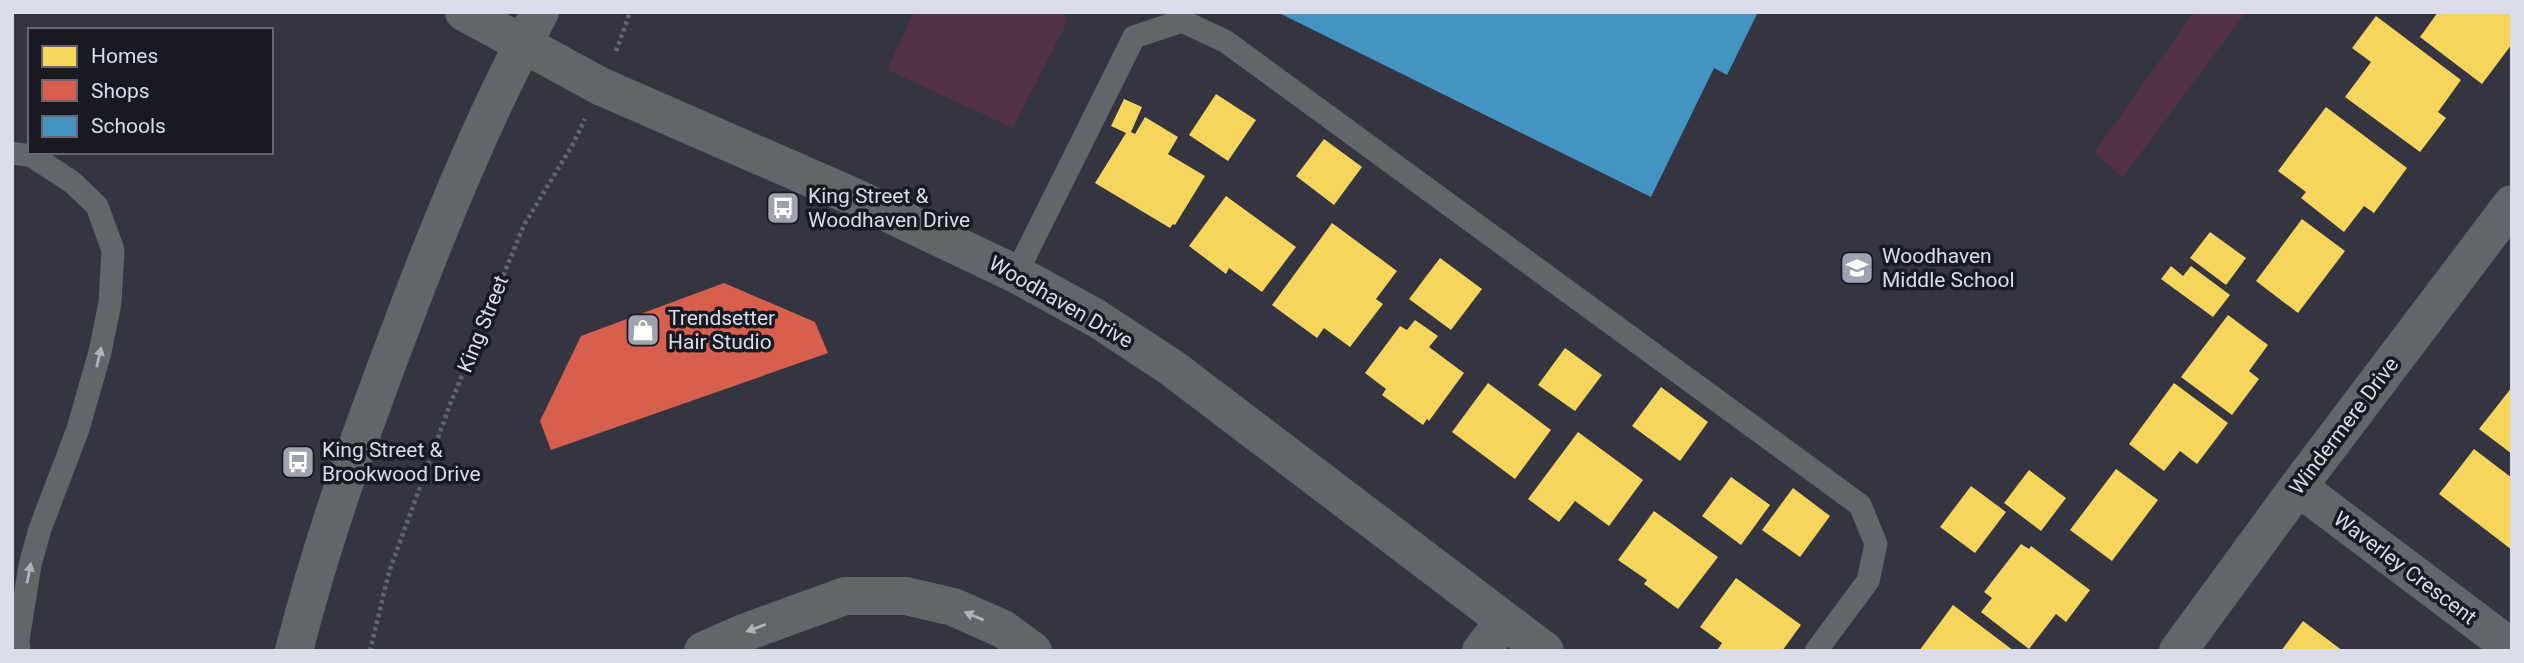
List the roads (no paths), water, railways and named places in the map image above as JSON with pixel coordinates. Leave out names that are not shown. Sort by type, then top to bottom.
[{"type":"street","name":"Woodhaven Drive","points":[[464,12],[531,28],[600,86],[854,197],[1016,274],[1096,318],[1172,368],[1545,651]]},
{"type":"street","points":[[294,651],[306,604],[358,441],[429,252],[531,28]]},
{"type":"street","name":"Windermere Drive","points":[[2178,651],[2512,204]]},
{"type":"street","name":"Waverley Crescent","points":[[2298,487],[2512,648]]},
{"type":"street","points":[[703,651],[746,632],[845,596],[906,596],[953,607],[1003,629],[1033,651]]},
{"type":"street","points":[[1481,651],[1504,621]]},
{"type":"lane","points":[[1016,274],[1134,37],[1182,21],[1225,41],[1860,505],[1876,544],[1868,581],[1816,651]]},
{"type":"lane","points":[[12,153],[32,156],[72,182],[97,206],[113,250],[110,303],[100,352],[78,429],[40,529],[30,565],[16,647]]},
{"type":"place","name":"King Street & Woodhaven Drive","points":[[783,208]]},
{"type":"place","name":"Woodhaven Middle School","points":[[1857,268]]},
{"type":"place","name":"Trendsetter Hair Studio","points":[[643,330]]},
{"type":"place","name":"King Street & Brookwood Drive","points":[[298,462]]}]
